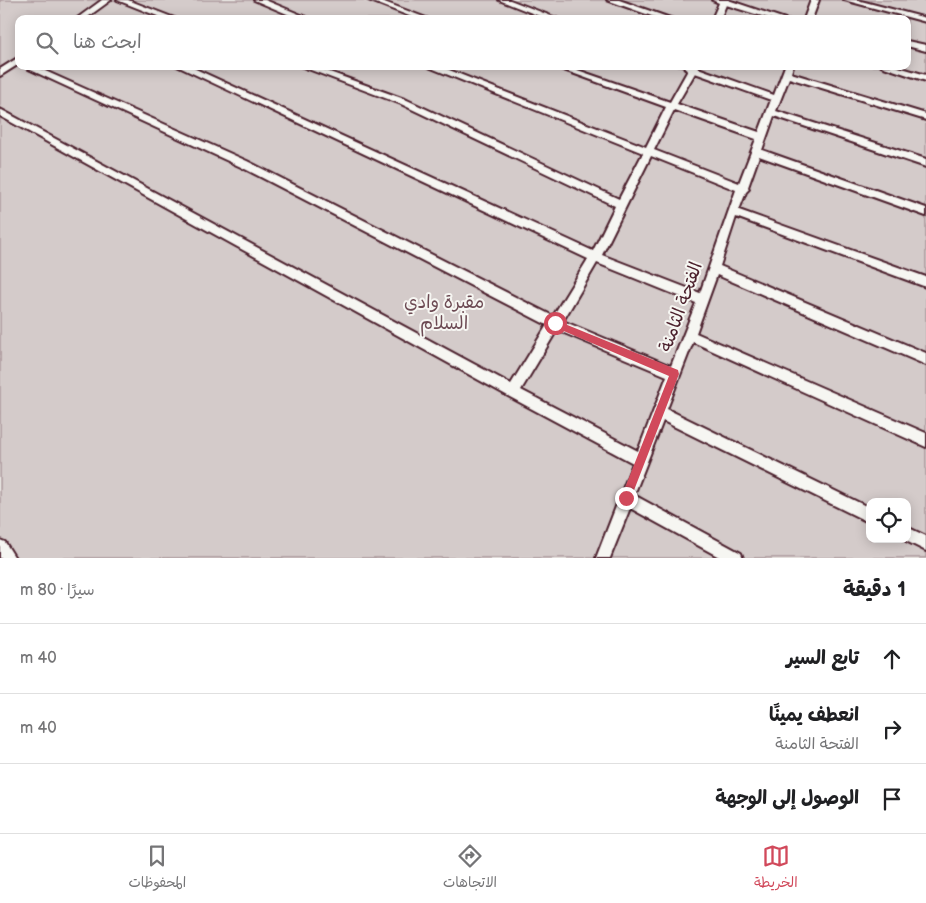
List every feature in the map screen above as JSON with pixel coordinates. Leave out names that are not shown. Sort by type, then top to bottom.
[{"type":"lane","points":[[86,15],[107,0]]},
{"type":"lane","points":[[121,0],[162,15]]},
{"type":"lane","points":[[258,0],[297,15]]},
{"type":"lane","points":[[372,0],[414,15]]},
{"type":"lane","points":[[503,0],[544,15]]},
{"type":"lane","points":[[611,0],[657,15]]},
{"type":"lane","points":[[812,15],[814,0]]},
{"type":"lane","points":[[848,0],[906,15]]},
{"type":"lane","points":[[717,15],[721,1],[768,15]]},
{"type":"lane","points":[[911,16],[926,20]]},
{"type":"lane","points":[[911,44],[926,48]]},
{"type":"lane","points":[[0,73],[15,66]]},
{"type":"lane","points":[[36,70],[244,164],[555,323],[674,374]]},
{"type":"lane","points":[[190,70],[595,256],[703,300]]},
{"type":"lane","points":[[315,70],[404,102],[622,205]]},
{"type":"lane","points":[[440,70],[744,189]]},
{"type":"lane","points":[[569,70],[762,137]]},
{"type":"lane","points":[[513,392],[595,256],[690,70]]},
{"type":"lane","points":[[700,70],[777,99]]},
{"type":"lane","points":[[787,70],[926,118]]},
{"type":"lane","name":"الفتحة الثامنة","points":[[603,558],[703,300],[733,212],[744,189],[787,70]]},
{"type":"lane","points":[[899,70],[926,78]]},
{"type":"lane","points":[[0,112],[513,392],[640,459]]},
{"type":"lane","points":[[772,112],[926,163]]},
{"type":"lane","points":[[757,152],[926,212]]},
{"type":"lane","points":[[733,212],[926,282]]},
{"type":"lane","points":[[713,268],[926,359]]},
{"type":"lane","points":[[689,335],[926,440]]},
{"type":"lane","points":[[659,412],[866,514]]},
{"type":"lane","points":[[626,498],[736,558]]},
{"type":"lane","points":[[911,536],[926,544]]},
{"type":"lane","points":[[0,547],[8,558]]},
{"type":"green space","name":"مقبرة وادي السلام","points":[[0,0],[926,0],[926,558],[0,558]]},
{"type":"route","points":[[555,323],[674,374],[626,498]]}]
